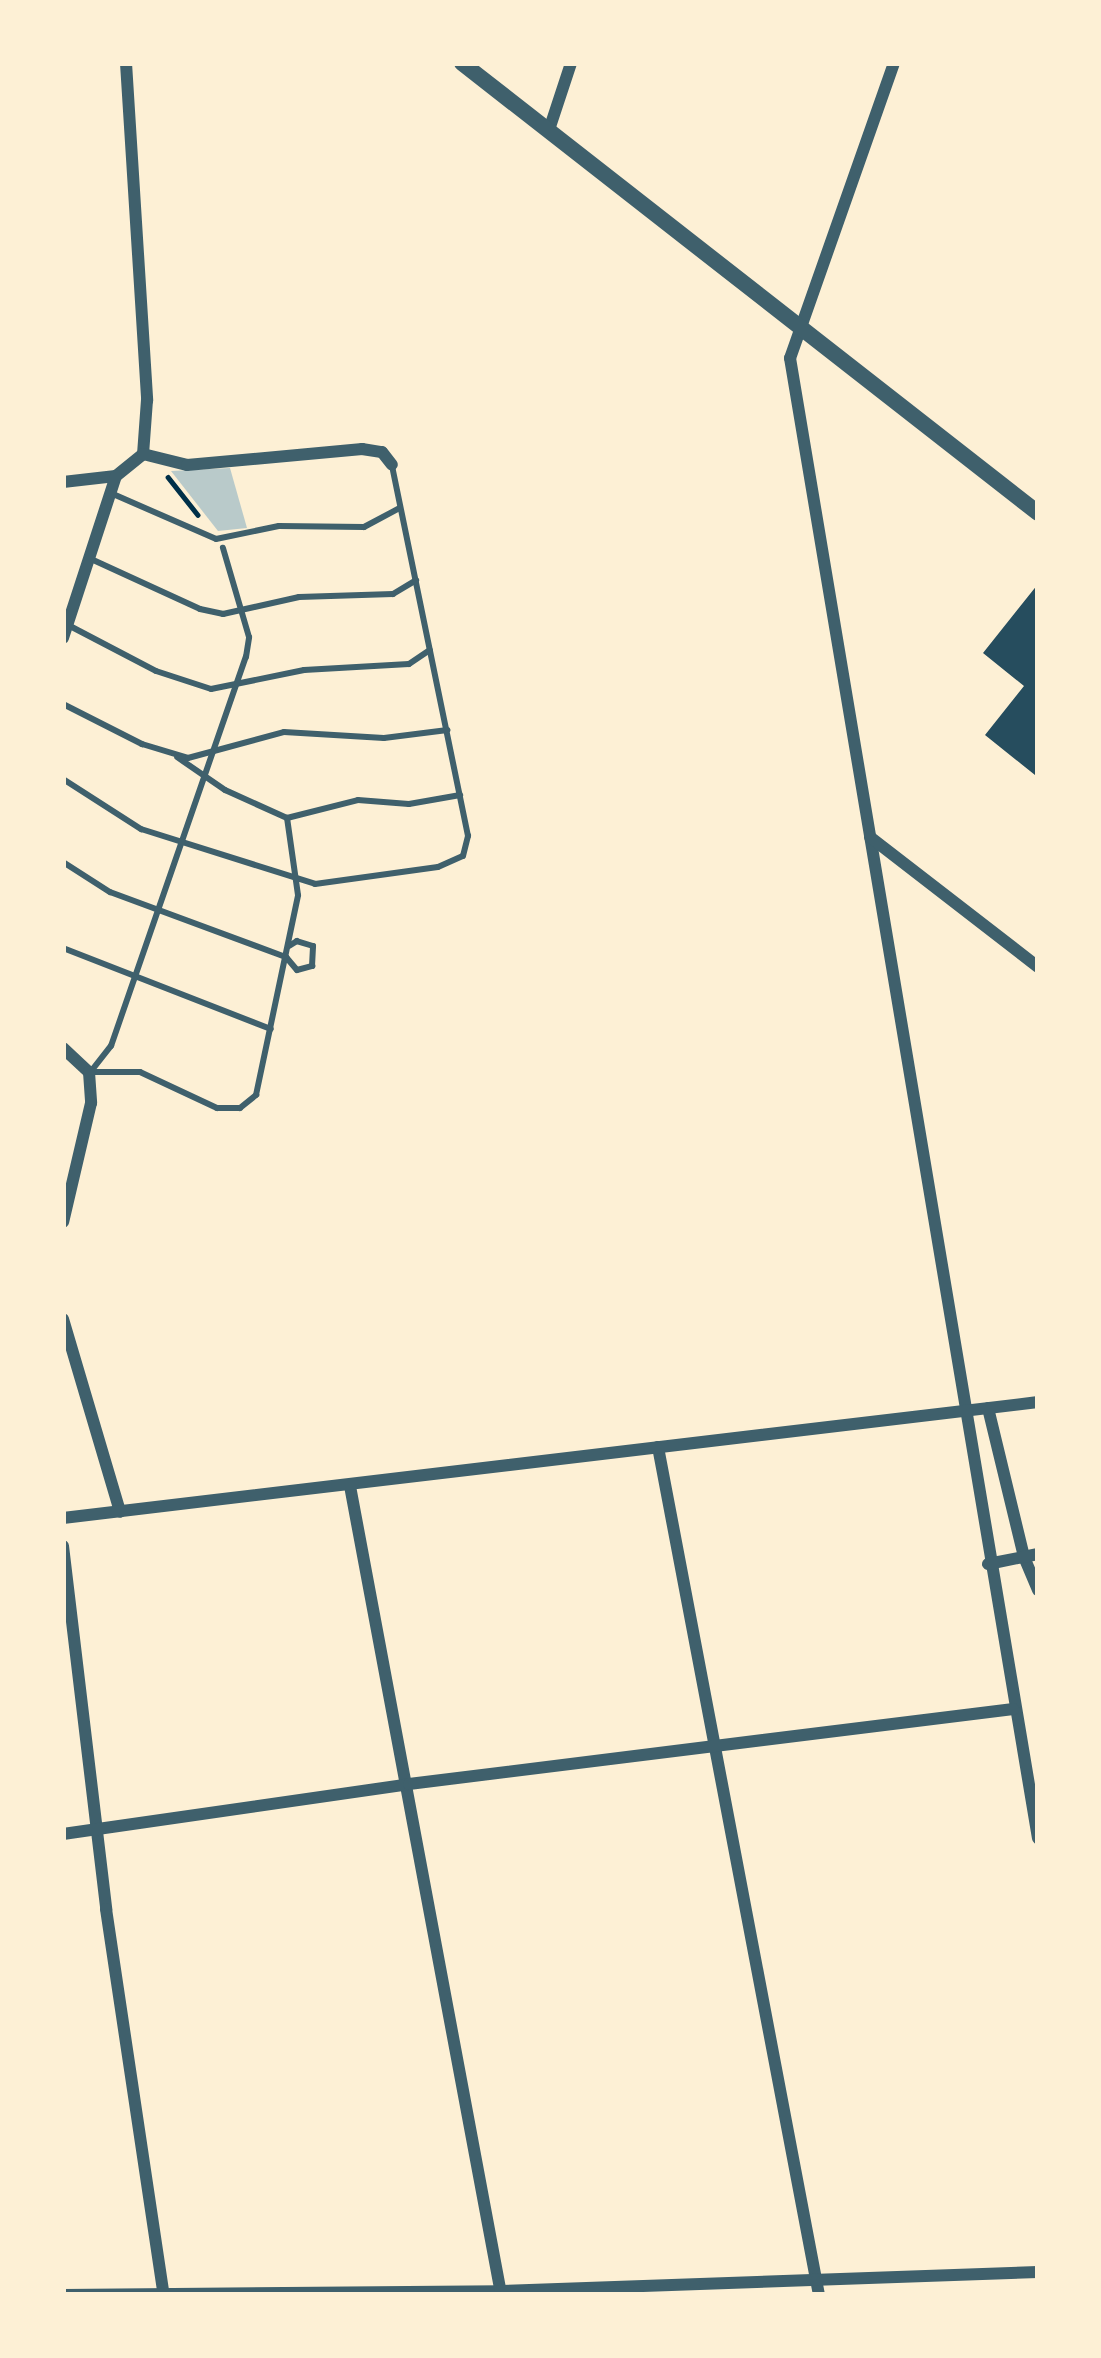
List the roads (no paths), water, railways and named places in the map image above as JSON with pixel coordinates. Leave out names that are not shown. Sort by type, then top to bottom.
[{"type":"street","points":[[63,482],[116,476],[143,454],[147,400],[127,63]]},
{"type":"street","points":[[462,63],[1038,512]]},
{"type":"street","points":[[549,130],[571,63]]},
{"type":"street","points":[[894,63],[790,358],[988,1564],[1038,1838]]},
{"type":"street","points":[[143,454],[188,465],[362,449],[382,452],[392,465]]},
{"type":"street","points":[[65,632],[116,476]]},
{"type":"street","points":[[870,837],[1038,967]]},
{"type":"street","points":[[63,1048],[89,1072],[91,1103],[63,1222]]},
{"type":"street","points":[[63,1319],[120,1511]]},
{"type":"street","points":[[63,1518],[1038,1402]]},
{"type":"street","points":[[988,1408],[1038,1590]]},
{"type":"street","points":[[658,1447],[819,2295]]},
{"type":"street","points":[[350,1486],[500,2293]]},
{"type":"street","points":[[63,1546],[100,1826],[106,1909],[164,2294]]},
{"type":"street","points":[[988,1564],[1031,1556]]},
{"type":"street","points":[[63,1834],[409,1784],[1013,1709]]},
{"type":"street","points":[[63,2295],[500,2293],[1038,2272]]},
{"type":"lane","points":[[63,779],[141,829],[315,884],[457,860],[468,844],[460,794],[392,465]]},
{"type":"lane","points":[[113,494],[216,539],[279,526],[364,526],[400,506]]},
{"type":"lane","points":[[89,1072],[111,1046],[249,647],[223,548]]},
{"type":"lane","points":[[91,559],[200,609],[223,614],[311,596],[393,594],[416,580]]},
{"type":"lane","points":[[65,632],[212,689],[235,688],[304,670],[409,664],[430,650]]},
{"type":"lane","points":[[63,704],[177,757],[287,818],[358,800],[409,803],[460,794]]},
{"type":"lane","points":[[177,757],[212,754],[284,732],[384,738],[447,730]]},
{"type":"lane","points":[[89,1072],[140,1072],[217,1108],[240,1108],[256,1095],[288,947],[297,879],[287,818]]},
{"type":"lane","points":[[63,862],[98,886],[286,957],[297,970],[312,966],[316,959],[305,941],[288,947]]},
{"type":"lane","points":[[63,948],[272,1029]]}]
